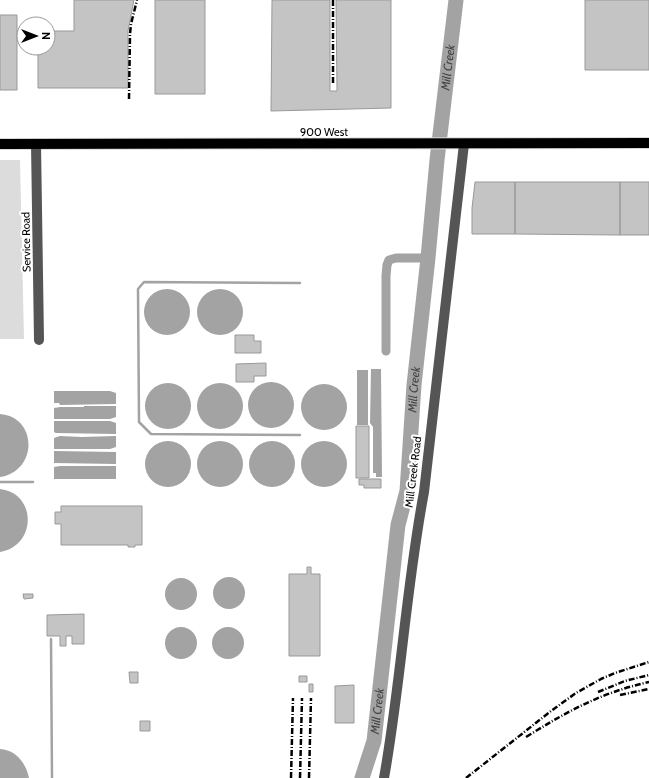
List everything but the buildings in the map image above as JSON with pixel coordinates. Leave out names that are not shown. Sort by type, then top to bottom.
[{"type":"main road","name":"900 West","points":[[0,144],[649,144]]},
{"type":"street","name":"Service Road","points":[[36,144],[39,340]]},
{"type":"street","name":"Mill Creek Road","points":[[384,778],[391,736],[415,537],[424,492],[464,144]]},
{"type":"shaded area","points":[[0,160],[20,160],[24,339],[0,339]]},
{"type":"shaded area","points":[[172,289],[184,295],[189,303],[189,321],[184,329],[176,334],[162,335],[150,329],[145,321],[144,307],[150,295],[158,290]]},
{"type":"shaded area","points":[[225,289],[237,295],[242,303],[242,321],[237,329],[229,334],[215,335],[203,329],[198,321],[197,307],[203,295],[211,290]]},
{"type":"shaded area","points":[[371,369],[381,369],[382,477],[376,477],[376,473],[373,473],[373,427],[370,423]]},
{"type":"shaded area","points":[[357,370],[368,370],[368,425],[357,425]]},
{"type":"shaded area","points":[[276,382],[288,388],[293,396],[293,414],[288,422],[280,427],[266,428],[254,422],[249,414],[248,400],[254,388],[262,383]]},
{"type":"shaded area","points":[[173,383],[185,389],[190,397],[190,415],[185,423],[177,428],[163,429],[151,423],[146,415],[145,401],[151,389],[159,384]]},
{"type":"shaded area","points":[[225,383],[237,389],[242,397],[242,415],[237,423],[229,428],[215,429],[203,423],[198,415],[197,401],[203,389],[211,384]]},
{"type":"shaded area","points":[[329,384],[341,390],[346,398],[346,416],[341,424],[333,429],[319,430],[307,424],[302,416],[301,402],[307,390],[315,385]]},
{"type":"shaded area","points":[[54,391],[110,391],[116,393],[116,404],[60,405],[59,403],[54,403]]},
{"type":"shaded area","points":[[116,406],[116,417],[110,419],[54,419],[54,408]]},
{"type":"shaded area","points":[[0,414],[12,417],[21,424],[27,434],[28,444],[27,455],[21,465],[12,473],[0,477]]},
{"type":"shaded area","points":[[54,421],[110,421],[116,423],[116,434],[56,433],[54,432]]},
{"type":"shaded area","points":[[60,436],[116,436],[116,447],[110,449],[54,449],[54,438]]},
{"type":"shaded area","points":[[173,441],[185,447],[190,455],[190,473],[185,481],[177,486],[163,487],[151,481],[146,473],[145,459],[151,447],[159,442]]},
{"type":"shaded area","points":[[225,441],[237,447],[242,455],[242,473],[237,481],[229,486],[215,487],[203,481],[198,473],[197,459],[203,447],[211,442]]},
{"type":"shaded area","points":[[277,441],[289,447],[294,455],[294,473],[289,481],[281,486],[267,487],[255,481],[250,473],[249,459],[255,447],[263,442]]},
{"type":"shaded area","points":[[329,441],[341,447],[346,455],[346,473],[341,481],[333,486],[319,487],[307,481],[302,473],[301,459],[307,447],[315,442]]},
{"type":"shaded area","points":[[54,451],[116,452],[116,464],[54,463]]},
{"type":"shaded area","points":[[116,466],[116,479],[54,479],[54,467]]},
{"type":"shaded area","points":[[0,489],[12,493],[21,500],[26,509],[28,520],[26,530],[21,540],[12,548],[0,552]]},
{"type":"shaded area","points":[[226,577],[232,577],[242,584],[245,593],[244,599],[238,606],[232,609],[226,609],[216,602],[213,596],[213,590],[220,580]]},
{"type":"shaded area","points":[[178,578],[184,578],[194,585],[197,594],[196,600],[190,607],[184,610],[178,610],[168,603],[165,597],[165,591],[172,581]]},
{"type":"shaded area","points":[[178,627],[184,627],[194,634],[197,643],[196,649],[190,656],[184,659],[178,659],[168,652],[165,646],[165,640],[172,630]]},
{"type":"shaded area","points":[[225,627],[231,627],[241,634],[244,643],[243,649],[237,656],[231,659],[225,659],[215,652],[212,646],[212,640],[219,630]]},
{"type":"shaded area","points":[[0,749],[11,752],[23,762],[29,778],[0,778]]},
{"type":"waterway","name":"Mill Creek","points":[[362,778],[374,741],[398,525],[407,491],[414,385],[437,160],[456,0]]},
{"type":"waterway","points":[[386,351],[386,276],[389,260],[396,258],[428,258]]},
{"type":"waterway","points":[[300,283],[144,282],[138,289],[139,422],[151,434],[300,435]]},
{"type":"waterway","points":[[0,482],[33,482]]},
{"type":"waterway","points":[[51,639],[52,778]]},
{"type":"railway","points":[[129,99],[130,34],[137,0]]},
{"type":"railway","points":[[333,0],[333,85]]},
{"type":"railway","points":[[466,778],[576,693],[615,673],[649,662]]},
{"type":"railway","points":[[598,692],[625,681],[649,675]]},
{"type":"railway","points":[[526,737],[570,711],[600,697],[631,686],[649,682]]},
{"type":"railway","points":[[620,695],[649,689]]},
{"type":"railway","points":[[291,778],[293,698]]},
{"type":"railway","points":[[300,778],[302,698]]},
{"type":"railway","points":[[309,778],[311,698]]}]
